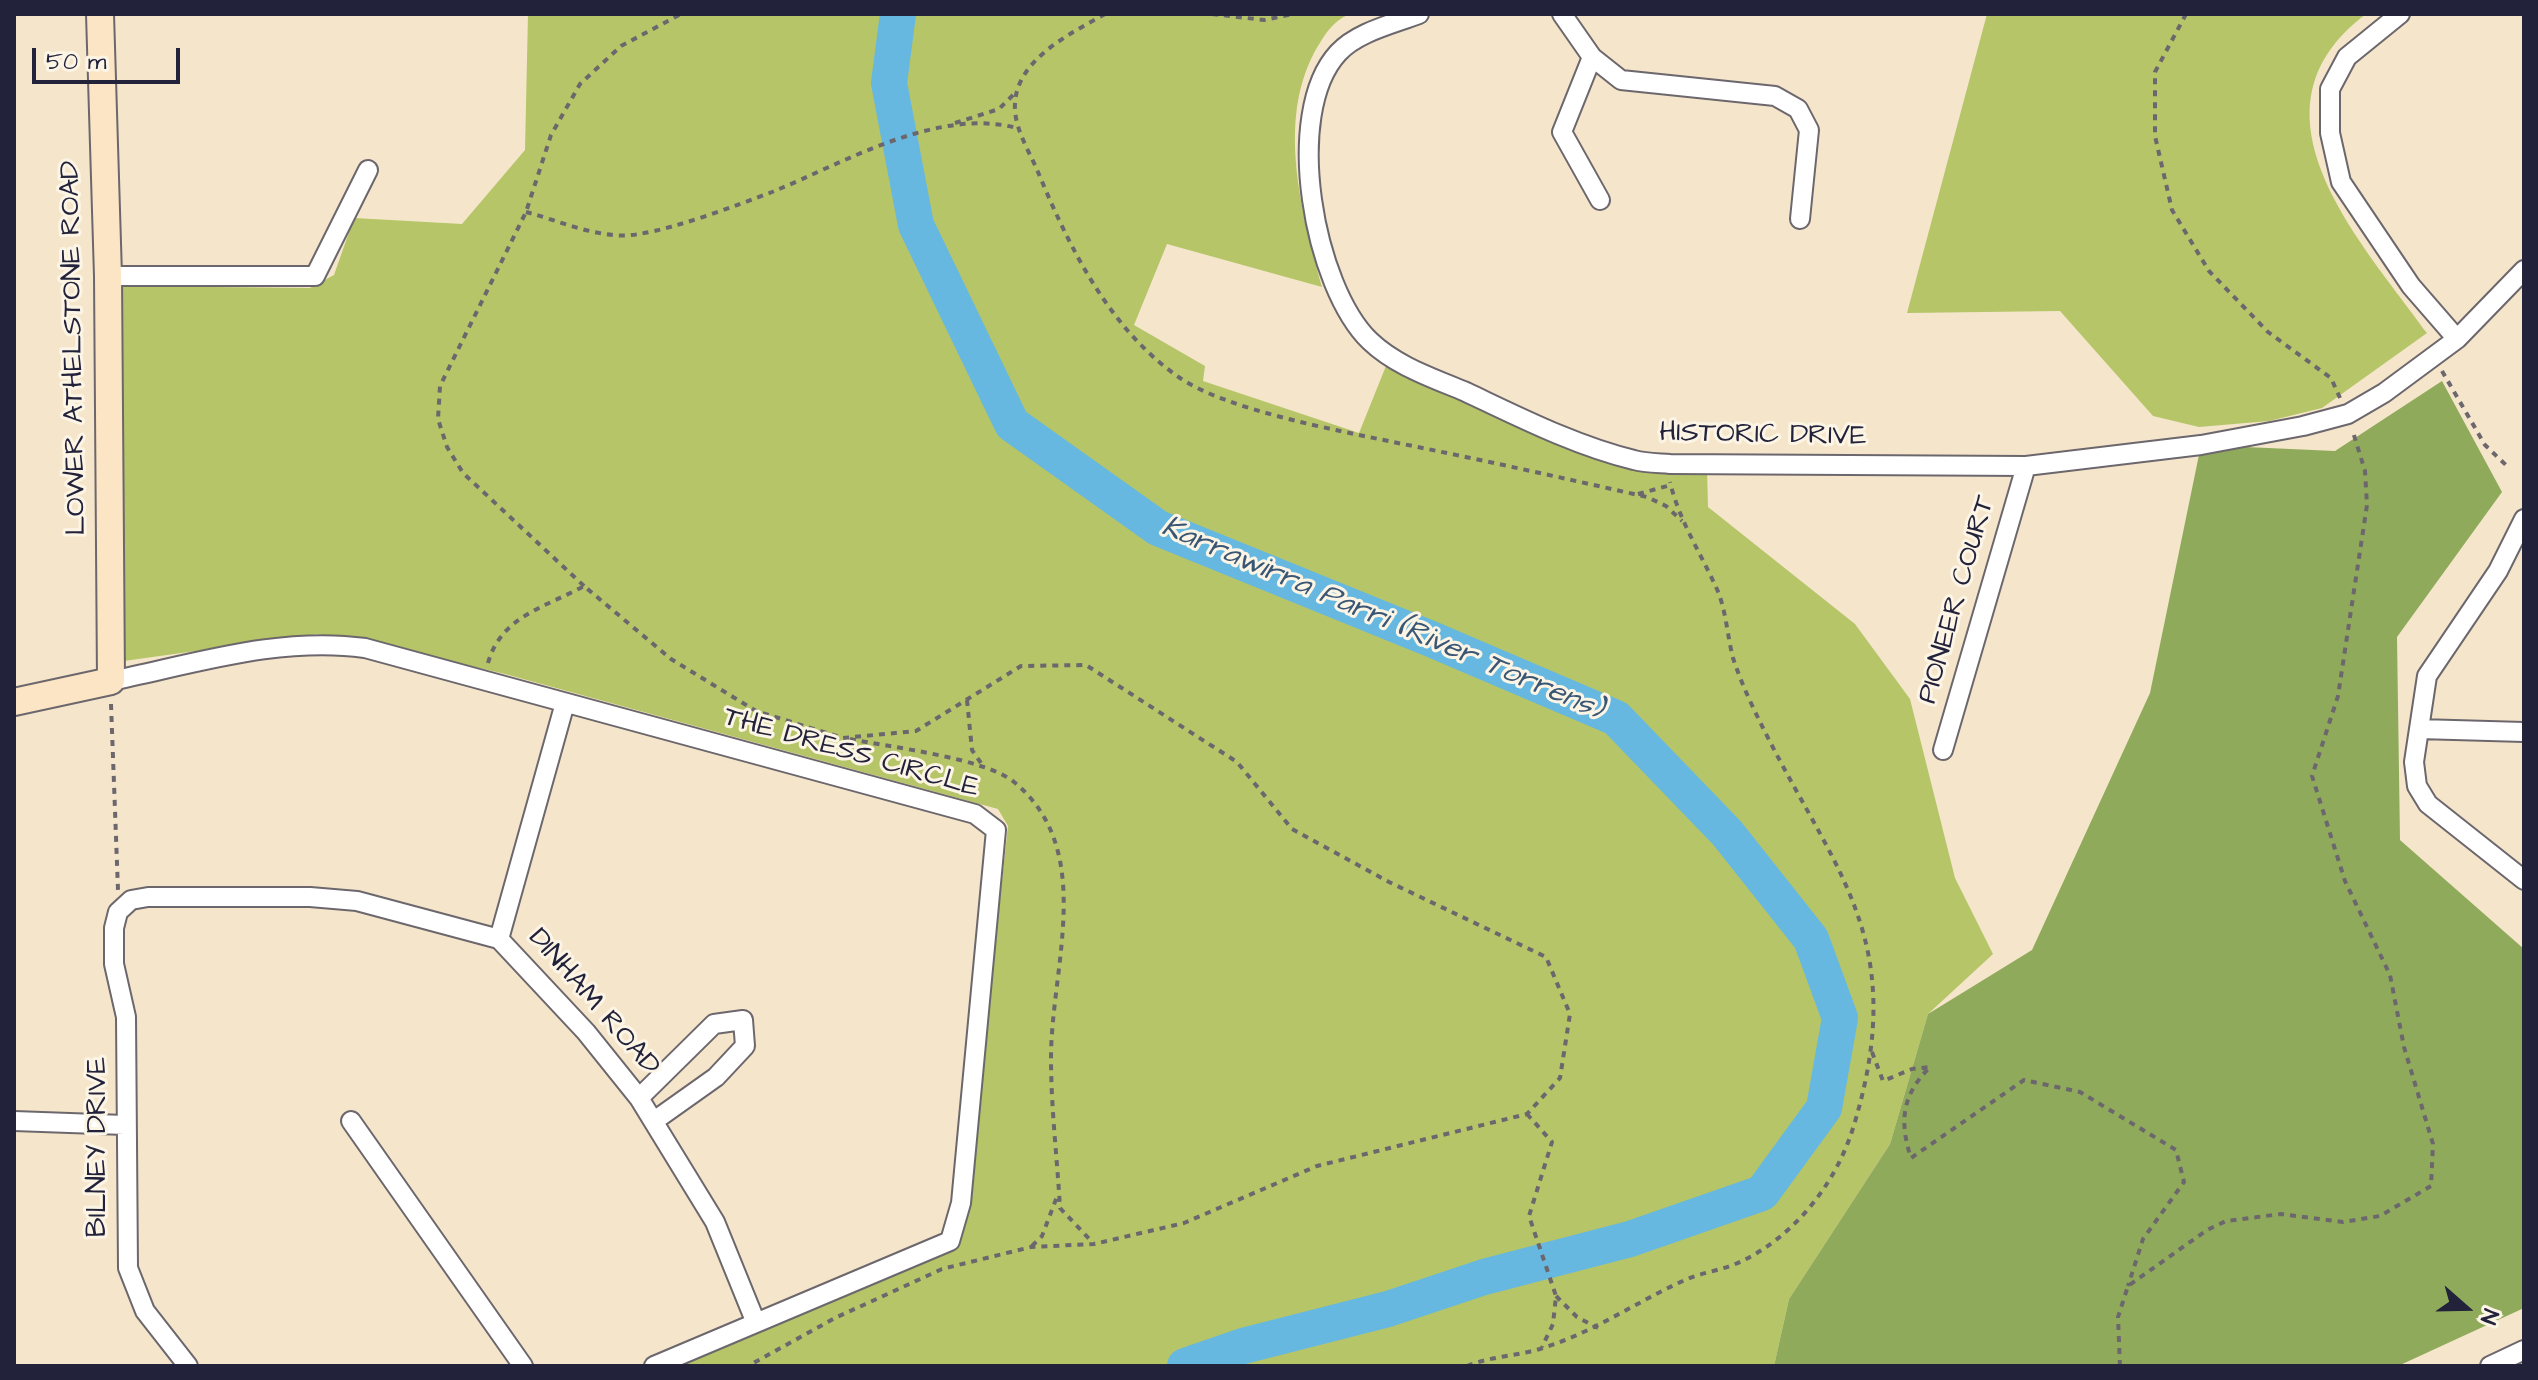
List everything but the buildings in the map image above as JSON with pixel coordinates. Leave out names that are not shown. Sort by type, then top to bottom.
[{"type":"street","name":"LOWER ATHELSTONE ROAD","points":[[100,14],[108,276],[111,692]]},
{"type":"street","name":"HISTORIC DRIVE","points":[[1419,14],[1353,40],[1339,51],[1325,69],[1315,101],[1309,176],[1321,249],[1350,314],[1368,339],[1388,356],[1516,415],[1618,455],[1670,464],[2026,466],[2201,445],[2348,414],[2384,393],[2457,339],[2524,270]]},
{"type":"street","points":[[1562,14],[1592,57],[1621,80],[1775,96],[1798,109],[1809,130],[1800,219]]},
{"type":"street","points":[[2400,14],[2347,57],[2330,89],[2330,133],[2341,182],[2411,286],[2457,339]]},
{"type":"street","points":[[1592,57],[1562,132],[1600,200]]},
{"type":"street","points":[[108,276],[315,276],[368,170]]},
{"type":"street","name":"PIONEER COURT","points":[[1943,750],[2026,466]]},
{"type":"street","points":[[2524,519],[2498,571],[2427,676],[2414,762],[2417,786],[2428,804],[2524,880]]},
{"type":"street","name":"THE DRESS CIRCLE","points":[[111,692],[281,647],[330,643],[365,648],[975,814],[996,830],[961,1203],[950,1241],[654,1366]]},
{"type":"street","points":[[14,702],[111,692]]},
{"type":"street","points":[[499,939],[565,703]]},
{"type":"street","points":[[2419,729],[2524,732]]},
{"type":"street","name":"DINHAM ROAD","points":[[118,912],[131,900],[148,897],[310,897],[357,901],[499,939],[586,1032],[639,1098],[715,1222],[756,1323]]},
{"type":"street","name":"BILNEY DRIVE","points":[[118,912],[114,964],[126,1017],[128,1268],[145,1311],[188,1366]]},
{"type":"street","points":[[639,1098],[714,1024],[743,1020],[745,1046],[716,1077],[654,1121]]},
{"type":"street","points":[[14,1121],[125,1125]]},
{"type":"street","points":[[351,1121],[523,1366]]},
{"type":"street","points":[[2490,1366],[2524,1350]]},
{"type":"path","points":[[681,14],[621,46],[580,84],[551,135],[526,212],[440,386],[438,419],[447,447],[463,473],[584,586],[671,659],[756,711],[843,738],[984,768],[1013,781],[1047,818],[1063,863],[1061,944],[1051,1057],[1060,1208],[1094,1244]]},
{"type":"path","points":[[526,212],[607,235],[638,235],[771,192],[850,157],[999,109],[1019,86],[1028,69],[1060,39],[1105,14]]},
{"type":"path","points":[[1212,14],[1264,20],[1293,14]]},
{"type":"path","points":[[2128,1286],[2176,1249],[2226,1221],[2281,1214],[2343,1222],[2380,1216],[2431,1186],[2433,1144],[2404,1047],[2390,975],[2345,881],[2312,776],[2338,696],[2367,505],[2365,471],[2348,414],[2331,378],[2268,332],[2209,271],[2172,210],[2155,136],[2155,72],[2186,14]]},
{"type":"path","points":[[1019,86],[1015,109],[1020,129],[1074,247],[1113,316],[1179,377],[1207,393],[1344,434],[1637,495],[1666,506],[1684,523]]},
{"type":"path","points":[[949,125],[1001,123],[1020,129]]},
{"type":"path","points":[[2441,369],[2485,445],[2508,467]]},
{"type":"path","points":[[1467,1366],[1488,1358],[1541,1349],[1598,1328],[1685,1280],[1743,1261],[1794,1224],[1825,1191],[1850,1140],[1865,1090],[1871,1050],[1874,977],[1861,920],[1845,876],[1751,703],[1734,659],[1718,590],[1684,523],[1671,485],[1670,464]]},
{"type":"path","points":[[1637,495],[1671,485]]},
{"type":"path","points":[[484,681],[491,651],[505,629],[531,610],[584,586]]},
{"type":"path","points":[[748,1366],[835,1318],[942,1269],[1031,1247],[1094,1244],[1184,1223],[1317,1166],[1527,1114],[1560,1078],[1570,1014],[1546,957],[1389,882],[1292,829],[1237,762],[1086,665],[1021,666],[916,731],[843,738]]},
{"type":"path","points":[[111,692],[118,912]]},
{"type":"path","points":[[967,700],[972,750],[984,768]]},
{"type":"path","points":[[1871,1050],[1883,1081],[1912,1069],[1930,1067],[1913,1085],[1902,1129],[1911,1158],[2024,1080],[2080,1092],[2176,1150],[2184,1182],[2143,1239],[2118,1317],[2120,1366]]},
{"type":"path","points":[[1527,1114],[1552,1142],[1547,1168],[1529,1216],[1556,1296],[1553,1324],[1541,1349]]},
{"type":"path","points":[[1031,1247],[1042,1236],[1059,1192]]},
{"type":"path","points":[[1556,1296],[1577,1317],[1598,1328]]},
{"type":"green space","points":[[528,14],[1350,14],[1333,25],[1314,53],[1303,80],[1297,109],[1295,139],[1301,199],[1322,287],[1167,244],[1134,325],[1205,366],[1203,381],[1359,433],[1388,361],[1531,427],[1707,468],[1708,507],[1855,624],[1910,699],[1955,878],[1993,954],[1928,1014],[1890,1144],[1789,1299],[1774,1366],[667,1366],[954,1247],[963,1235],[1008,826],[998,809],[505,674],[361,640],[317,634],[124,661],[120,286],[310,288],[334,275],[354,218],[462,224],[525,150]]},
{"type":"green space","points":[[1987,14],[2366,14],[2329,52],[2312,92],[2311,133],[2323,175],[2345,217],[2371,258],[2427,333],[2322,408],[2269,421],[2199,427],[2153,416],[2060,311],[1907,313]]},
{"type":"green space","points":[[2442,381],[2502,492],[2397,637],[2400,840],[2524,949],[2524,1308],[2398,1366],[1774,1366],[1789,1299],[1890,1144],[1928,1014],[2032,950],[2150,693],[2201,445],[2335,451]]},
{"type":"waterway","name":"Karrawirra Parri (River Torrens)","points":[[898,14],[889,83],[916,225],[1012,424],[1158,528],[1616,718],[1727,833],[1811,939],[1840,1018],[1824,1108],[1762,1193],[1630,1239],[1484,1277],[1388,1309],[1243,1346],[1185,1366]]}]
